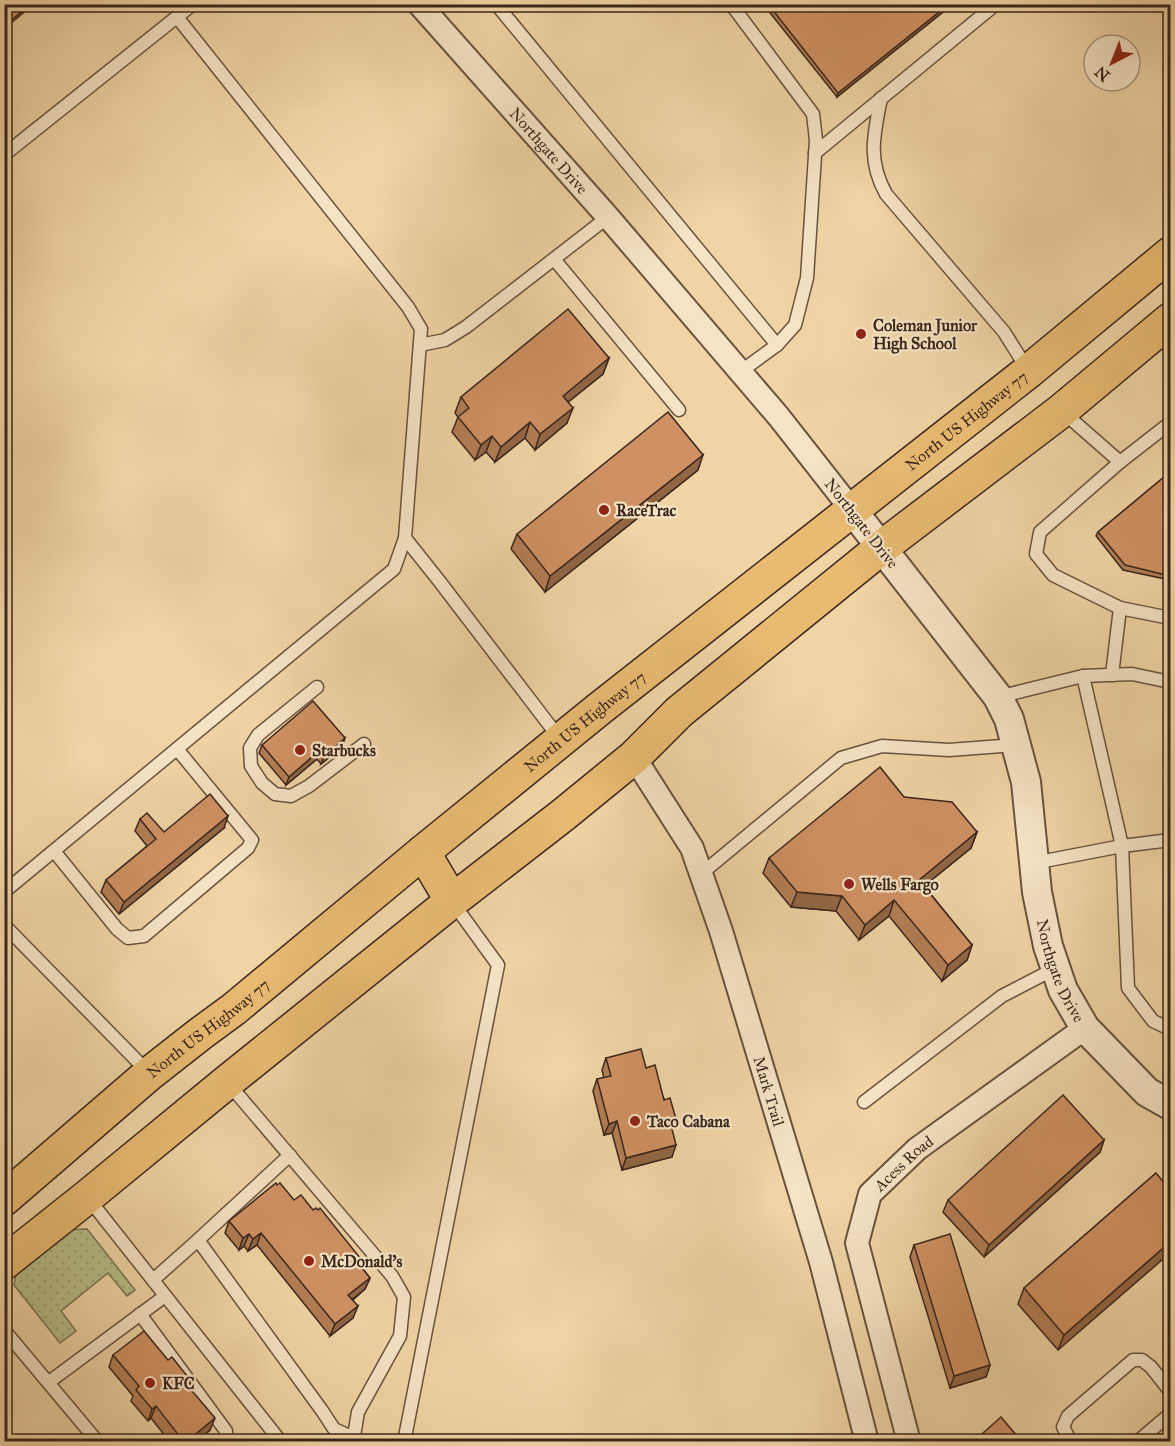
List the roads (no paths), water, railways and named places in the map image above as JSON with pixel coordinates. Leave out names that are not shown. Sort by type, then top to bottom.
[{"type":"main road","name":"North US Highway 77","points":[[4,1199],[150,1074],[234,1010],[599,709],[1029,371],[1170,254]]},
{"type":"main road","points":[[4,1263],[633,758],[679,712],[881,548],[1061,411],[1170,320]]},
{"type":"main road","points":[[423,852],[452,902]]},
{"type":"street","name":"Northgate Drive","points":[[424,6],[779,417],[998,697],[1009,718],[1026,783],[1037,892],[1048,946],[1063,990],[1085,1028],[1147,1092],[1170,1105]]},
{"type":"street","name":"Mark Trail","points":[[633,758],[692,848],[721,930],[821,1262],[867,1442]]},
{"type":"street","name":"Acess Road","points":[[909,1442],[857,1243],[870,1194],[917,1149],[1085,1028]]},
{"type":"lane","points":[[4,155],[193,4]]},
{"type":"lane","points":[[496,4],[777,345]]},
{"type":"lane","points":[[731,4],[813,114],[816,140],[807,278],[795,325],[777,345],[740,372]]},
{"type":"lane","points":[[815,153],[996,4]]},
{"type":"lane","points":[[4,892],[394,569],[405,538],[421,329],[408,307],[177,17]]},
{"type":"lane","points":[[881,98],[874,136],[874,161],[878,179],[886,194],[1004,332],[1029,371]]},
{"type":"lane","points":[[420,345],[445,340],[466,327],[608,217]]},
{"type":"lane","points":[[554,259],[679,410]]},
{"type":"lane","points":[[1061,411],[1120,462]]},
{"type":"lane","points":[[1170,423],[1120,462],[1040,532],[1036,554],[1053,575],[1120,608],[1170,618]]},
{"type":"lane","points":[[405,538],[561,740]]},
{"type":"lane","points":[[1112,675],[1120,608]]},
{"type":"lane","points":[[998,697],[1083,676],[1132,674],[1170,682]]},
{"type":"lane","points":[[1083,676],[1122,846],[1128,988],[1154,1022],[1170,1029]]},
{"type":"lane","points":[[317,687],[258,735],[250,748],[251,766],[262,783],[275,794],[291,796],[309,786],[364,744]]},
{"type":"lane","points":[[701,874],[841,758],[882,746],[949,750],[1017,745]]},
{"type":"lane","points":[[54,851],[117,929],[128,938],[144,936],[248,848],[252,840],[177,749]]},
{"type":"lane","points":[[1034,863],[1122,846],[1170,840]]},
{"type":"lane","points":[[404,1442],[498,966],[452,902]]},
{"type":"lane","points":[[4,925],[150,1074]]},
{"type":"lane","points":[[864,1102],[1002,996],[1056,968]]},
{"type":"lane","points":[[198,1240],[334,1429],[353,1440],[358,1412],[400,1336],[404,1297],[392,1276],[227,1082]]},
{"type":"lane","points":[[153,1280],[290,1155]]},
{"type":"lane","points":[[87,1197],[281,1442]]},
{"type":"lane","points":[[49,1382],[165,1296]]},
{"type":"lane","points":[[140,1314],[226,1431],[227,1442]]},
{"type":"lane","points":[[4,1330],[98,1442]]},
{"type":"lane","points":[[1071,1442],[1063,1427],[1068,1416],[1133,1360],[1142,1360],[1151,1367],[1170,1391]]},
{"type":"lane","points":[[1137,1442],[1170,1414]]},
{"type":"place","name":"Coleman Junior High School","points":[[861,334]]},
{"type":"place","name":"RaceTrac","points":[[604,510]]},
{"type":"place","name":"Starbucks","points":[[300,750]]},
{"type":"place","name":"Wells Fargo","points":[[849,884]]},
{"type":"place","name":"Taco Cabana","points":[[635,1121]]},
{"type":"place","name":"McDonald's","points":[[309,1261]]},
{"type":"place","name":"KFC","points":[[150,1383]]}]
